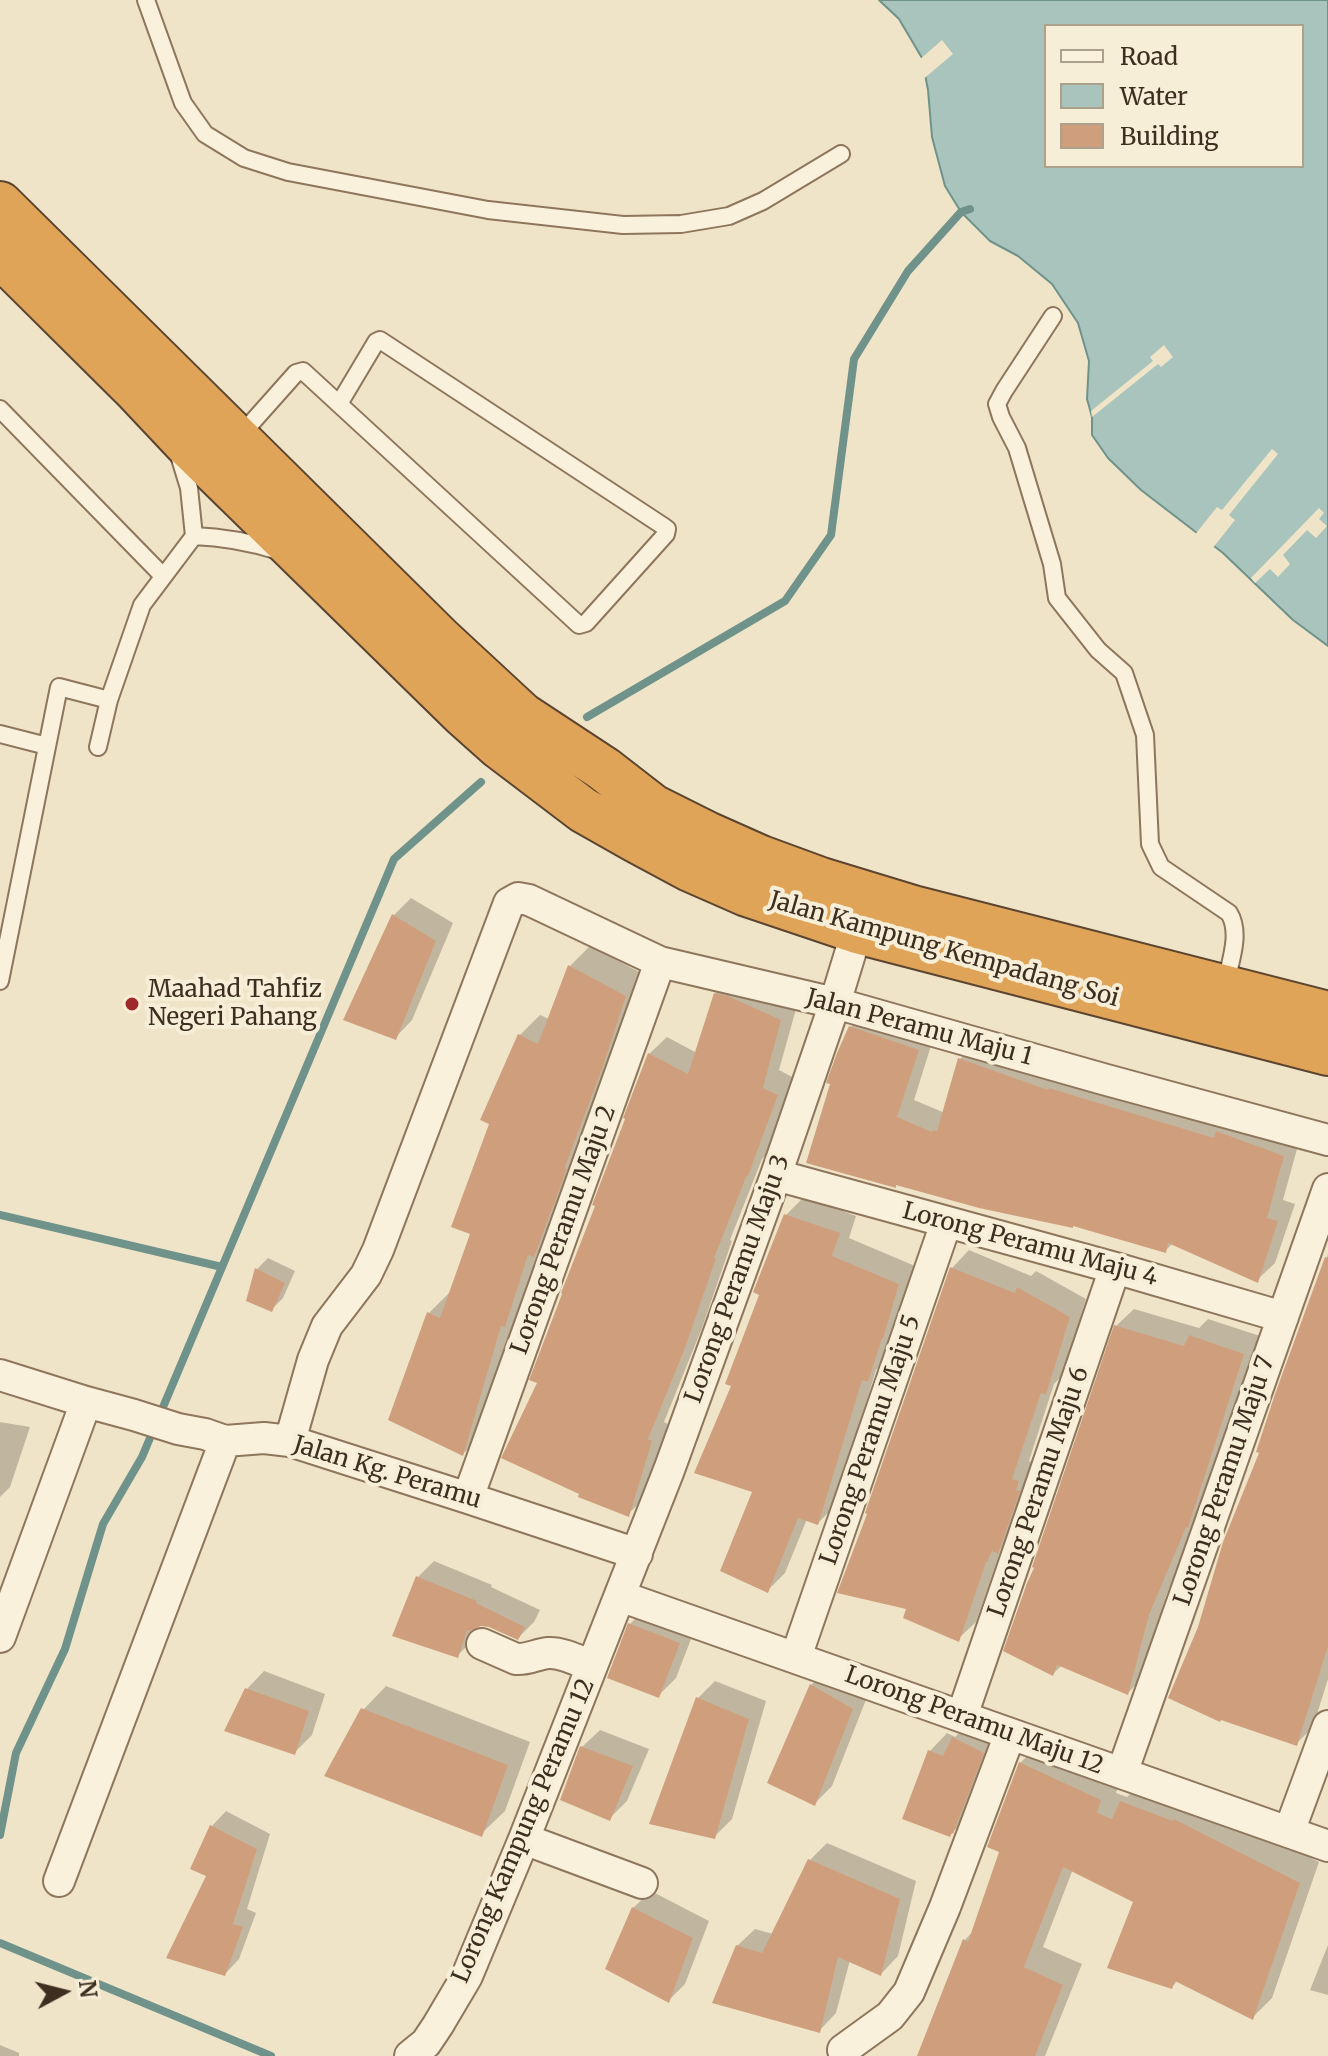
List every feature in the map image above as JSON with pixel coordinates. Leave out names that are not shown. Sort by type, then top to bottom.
[{"type":"highway","points":[[0,204],[440,639],[511,731]]},
{"type":"highway","points":[[0,255],[185,442],[463,714],[511,731]]},
{"type":"highway","name":"Jalan Kampung Kempadang Soi","points":[[511,731],[604,769],[653,807],[680,821],[761,858],[821,880],[913,908],[1328,1014]]},
{"type":"highway","name":"Jalan Kampung Kempadang Soi","points":[[511,731],[583,810],[690,869],[747,894],[857,931],[1328,1053]]},
{"type":"street","name":"Jalan Peramu Maju 1","points":[[290,1441],[327,1326],[366,1275],[378,1250],[509,903],[518,898],[529,900],[660,962],[835,1003],[1328,1140]]},
{"type":"street","name":"Lorong Peramu Maju 3","points":[[620,1596],[776,1175],[857,931]]},
{"type":"street","name":"Lorong Peramu Maju 2","points":[[468,1498],[660,962]]},
{"type":"street","name":"Lorong Peramu Maju 4","points":[[776,1175],[1283,1317]]},
{"type":"street","name":"Lorong Peramu Maju 7","points":[[1122,1773],[1328,1189]]},
{"type":"street","name":"Lorong Peramu Maju 5","points":[[796,1657],[946,1223]]},
{"type":"street","name":"Lorong Peramu Maju 6","points":[[962,1716],[1115,1268]]},
{"type":"street","name":"Jalan Kg. Peramu","points":[[0,1375],[225,1441],[264,1438],[290,1441],[637,1554]]},
{"type":"street","points":[[0,1637],[86,1402]]},
{"type":"street","points":[[59,1881],[225,1441]]},
{"type":"street","name":"Lorong Peramu Maju 12","points":[[620,1596],[1328,1846]]},
{"type":"street","name":"Lorong Kampung Peramu 12","points":[[410,2056],[426,2043],[467,1976],[620,1596]]},
{"type":"street","points":[[482,1644],[516,1659],[557,1653],[592,1666]]},
{"type":"street","points":[[1289,1832],[1328,1726]]},
{"type":"street","points":[[843,2050],[890,2016],[909,1992],[945,1907],[1010,1734]]},
{"type":"street","points":[[524,1839],[642,1883]]},
{"type":"lane","points":[[146,0],[183,103],[205,134],[244,158],[288,172],[488,210],[623,225],[681,224],[729,216],[763,201],[841,154]]},
{"type":"lane","points":[[1053,316],[997,404],[1017,448],[1052,564],[1057,598],[1098,650],[1124,673],[1145,735],[1150,844],[1161,867],[1229,913],[1234,922],[1225,989]]},
{"type":"lane","points":[[238,438],[296,373],[303,371],[579,625],[586,623],[666,534],[667,529],[663,526],[380,340],[339,404]]},
{"type":"lane","points":[[98,747],[109,700],[142,605],[194,536],[189,488],[182,460],[169,432],[137,391]]},
{"type":"lane","points":[[0,409],[163,576]]},
{"type":"lane","points":[[194,536],[245,541],[304,558]]},
{"type":"lane","points":[[0,981],[59,687],[109,700]]},
{"type":"lane","points":[[0,734],[47,746]]},
{"type":"water","points":[[879,0],[1328,0],[1328,646],[1293,620],[1223,553],[1141,490],[1108,458],[1092,435],[1092,417],[1087,399],[1089,361],[1078,323],[1052,284],[1018,256],[990,241],[961,212],[945,186],[932,137],[922,58],[899,19]]},
{"type":"pier","points":[[942,40],[953,54],[921,81],[918,61]]},
{"type":"pier","points":[[1164,345],[1173,357],[1161,367],[1158,364],[1092,417],[1091,411],[1153,361],[1150,357]]},
{"type":"pier","points":[[1272,449],[1278,454],[1229,515],[1235,520],[1212,549],[1194,536],[1217,507],[1222,510]]},
{"type":"pier","points":[[1319,508],[1324,513],[1319,519],[1327,526],[1316,538],[1307,530],[1283,555],[1290,564],[1278,577],[1270,569],[1255,583],[1251,578]]},
{"type":"building","points":[[392,914],[436,941],[396,1040],[343,1020]]},
{"type":"building","points":[[568,965],[626,996],[534,1257],[528,1255],[505,1327],[501,1326],[463,1456],[388,1420],[427,1312],[440,1318],[470,1234],[451,1227],[489,1124],[480,1120],[518,1034],[538,1044]]},
{"type":"building","points":[[714,993],[728,996],[781,1020],[763,1088],[778,1095],[714,1258],[685,1348],[648,1439],[652,1441],[629,1517],[578,1497],[579,1494],[501,1458],[537,1383],[529,1380],[595,1206],[592,1205],[648,1053],[688,1074]]},
{"type":"building","points":[[849,1026],[919,1050],[897,1117],[932,1132],[937,1131],[958,1058],[1048,1090],[1214,1138],[1216,1131],[1284,1156],[1267,1218],[1278,1221],[1258,1283],[1168,1243],[1166,1253],[1073,1226],[979,1208],[806,1163],[830,1084],[826,1083]]},
{"type":"building","points":[[784,1214],[840,1233],[832,1256],[899,1284],[868,1382],[862,1380],[818,1525],[798,1518],[768,1593],[720,1571],[752,1492],[694,1473],[731,1386],[725,1384],[759,1295],[753,1292]]},
{"type":"building","points":[[1325,1257],[1328,1258],[1328,1646],[1297,1746],[1220,1722],[1168,1698],[1198,1627],[1223,1542],[1259,1453],[1256,1452],[1275,1394]]},
{"type":"building","points":[[950,1267],[1015,1293],[1017,1287],[1070,1317],[1046,1395],[1041,1393],[1012,1479],[1019,1481],[1016,1490],[1020,1491],[998,1554],[992,1551],[986,1562],[959,1642],[903,1618],[906,1609],[837,1593],[867,1514]]},
{"type":"building","points":[[255,1268],[285,1283],[272,1312],[246,1301]]},
{"type":"building","points":[[1114,1325],[1184,1346],[1189,1335],[1244,1354],[1188,1528],[1149,1615],[1128,1695],[1057,1665],[1053,1676],[1003,1651],[1034,1568]]},
{"type":"building","points":[[416,1576],[477,1601],[525,1627],[518,1640],[489,1627],[467,1630],[458,1658],[392,1636]]},
{"type":"building","points":[[628,1623],[680,1643],[659,1698],[607,1678]]},
{"type":"building","points":[[810,1684],[853,1709],[815,1806],[767,1783]]},
{"type":"building","points":[[245,1688],[309,1711],[295,1755],[224,1731]]},
{"type":"building","points":[[696,1697],[749,1719],[715,1839],[649,1824]]},
{"type":"building","points":[[361,1708],[508,1765],[482,1837],[324,1776]]},
{"type":"building","points":[[952,1737],[984,1753],[950,1837],[902,1819],[928,1750],[943,1756]]},
{"type":"building","points":[[580,1746],[633,1766],[610,1821],[560,1800]]},
{"type":"building","points":[[1019,1762],[1101,1800],[1097,1813],[1112,1819],[1120,1801],[1174,1819],[1300,1883],[1253,2020],[1175,1981],[1172,1989],[1107,1968],[1133,1902],[1063,1867],[1024,1967],[1063,1985],[1035,2056],[917,2056],[963,1939],[968,1942],[999,1852],[987,1847]]},
{"type":"building","points":[[210,1825],[257,1849],[233,1924],[243,1927],[225,1976],[166,1958],[206,1876],[190,1869]]},
{"type":"building","points":[[808,1859],[900,1899],[881,1976],[838,1957],[820,2033],[712,2003],[736,1945],[762,1953]]},
{"type":"building","points":[[632,1907],[693,1938],[669,2003],[605,1969]]},
{"type":"waterway","points":[[587,717],[785,601],[831,535],[854,359],[908,271],[961,212],[970,209]]},
{"type":"waterway","points":[[0,1835],[16,1753],[65,1649],[103,1524],[142,1457],[394,859],[481,782]]},
{"type":"waterway","points":[[0,1215],[222,1267]]},
{"type":"waterway","points":[[0,1943],[271,2056]]},
{"type":"place","name":"Maahad Tahfiz Negeri Pahang","points":[[132,1004]]}]
